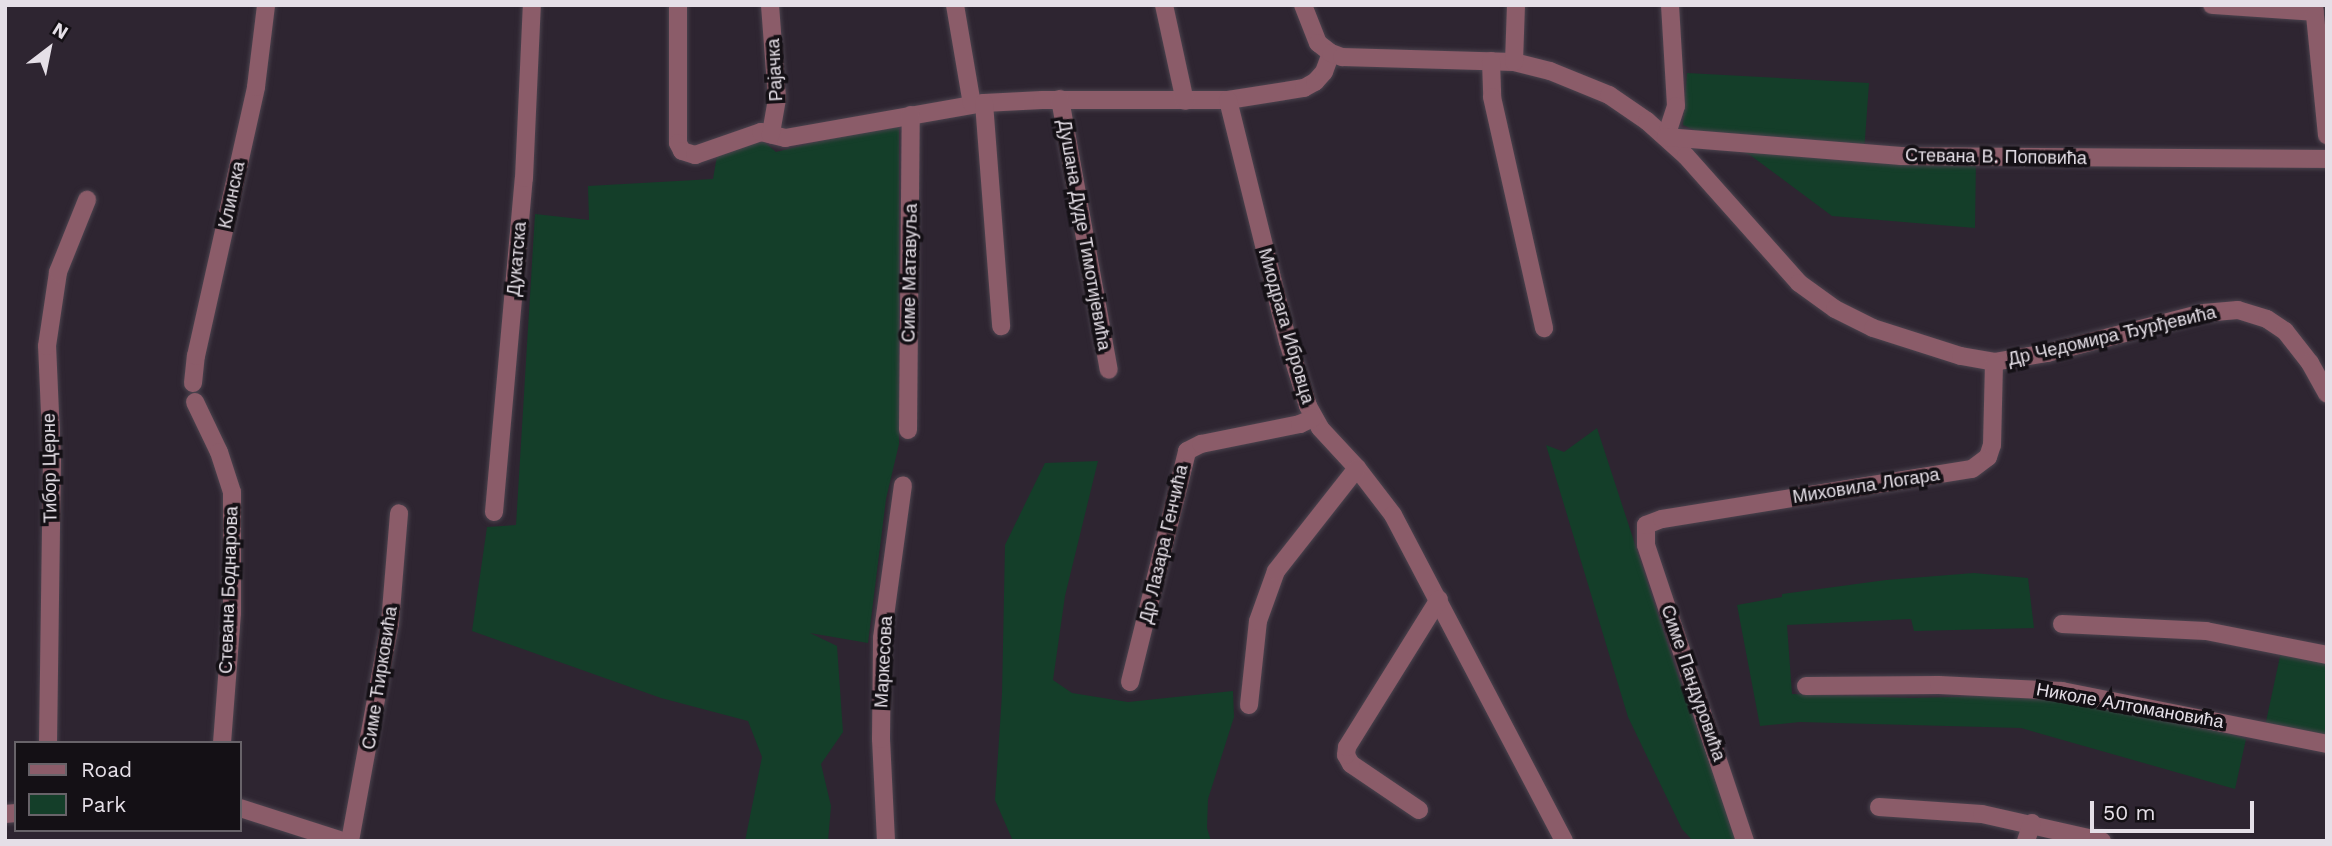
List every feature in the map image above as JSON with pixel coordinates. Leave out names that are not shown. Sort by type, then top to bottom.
[{"type":"street","name":"Клинска","points":[[193,383],[196,356],[256,87],[266,5]]},
{"type":"street","name":"Дукатска","points":[[494,512],[525,165],[532,5]]},
{"type":"street","name":"Душана Дуде Тимотијевића","points":[[678,5],[678,137],[682,151],[695,155],[761,132],[785,138],[978,103],[1060,99],[1228,100],[1304,88],[1315,82],[1324,72],[1331,53]]},
{"type":"street","name":"Рајачка","points":[[771,5],[777,99],[771,134]]},
{"type":"street","points":[[955,5],[978,103],[1001,326]]},
{"type":"street","points":[[1164,5],[1185,101]]},
{"type":"street","points":[[1303,5],[1318,43],[1331,53]]},
{"type":"street","points":[[1514,62],[1516,5]]},
{"type":"street","points":[[1666,136],[1676,106],[1670,5]]},
{"type":"street","points":[[2212,5],[2314,9],[2327,135]]},
{"type":"street","name":"Др Чедомира Ђурђевића","points":[[1331,53],[1359,59],[1514,62],[1550,71],[1609,95],[1666,136],[1791,275],[1815,297],[1873,328],[1961,356],[1994,362],[2047,353],[2203,313],[2238,310],[2267,319],[2286,331],[2310,363],[2327,394]]},
{"type":"street","points":[[1491,61],[1492,97],[1544,328]]},
{"type":"street","name":"Душана Дуде Тимотијевића","points":[[1060,99],[1109,370]]},
{"type":"street","name":"Миодрага Ибровца","points":[[1228,100],[1288,342],[1313,418],[1357,468],[1393,515],[1564,841]]},
{"type":"street","name":"Симе Матавуља","points":[[908,430],[911,115]]},
{"type":"street","name":"Стевана В. Поповића","points":[[1666,136],[1901,156],[2327,159]]},
{"type":"street","name":"Тибор Церне","points":[[48,741],[52,459],[47,346],[58,272],[88,200]]},
{"type":"street","name":"Миховила Логара","points":[[1646,525],[1662,519],[1972,469],[1988,457],[1992,445],[1994,362]]},
{"type":"street","name":"Стевана Боднарова","points":[[195,402],[219,452],[232,492],[232,613],[222,741]]},
{"type":"street","name":"Др Лазара Генчића","points":[[1130,682],[1187,451],[1201,444],[1300,424],[1313,418]]},
{"type":"street","points":[[1249,705],[1258,621],[1276,571],[1295,543],[1357,468]]},
{"type":"street","name":"Маркесова","points":[[886,841],[881,739],[882,638],[903,485]]},
{"type":"street","name":"Симе Ћирковића","points":[[350,841],[390,623],[399,513]]},
{"type":"street","name":"Симе Пандуровића","points":[[1646,525],[1646,545],[1745,841]]},
{"type":"street","points":[[1419,810],[1351,764],[1346,755],[1347,747],[1439,599]]},
{"type":"street","points":[[2062,624],[2206,631],[2327,655]]},
{"type":"street","name":"Николе Алтомановића","points":[[1806,686],[1939,685],[2062,691],[2327,744]]},
{"type":"street","points":[[1879,807],[1982,814],[2029,832],[2102,841]]},
{"type":"street","points":[[242,809],[333,839]]},
{"type":"green space","points":[[1687,73],[1869,83],[1864,153],[1976,158],[1975,228],[1832,216],[1750,155],[1683,125]]},
{"type":"green space","points":[[899,121],[899,444],[886,499],[868,643],[810,633],[837,646],[843,732],[821,764],[831,806],[828,841],[745,841],[762,757],[748,721],[661,698],[472,631],[487,527],[516,525],[535,214],[589,220],[588,186],[713,179],[717,156],[762,140],[776,152]]},
{"type":"green space","points":[[1597,428],[1678,676],[1738,841],[1693,841],[1682,829],[1628,717],[1546,445],[1564,452]]},
{"type":"green space","points":[[1098,461],[1065,596],[1053,680],[1072,693],[1128,702],[1233,691],[1234,717],[1208,799],[1207,828],[1211,841],[1013,841],[995,800],[1002,694],[1005,545],[1045,463]]},
{"type":"green space","points":[[1974,573],[2028,578],[2034,628],[1914,631],[1911,619],[1787,625],[1792,694],[1912,698],[2031,695],[2192,723],[2246,739],[2235,789],[2021,728],[1800,722],[1760,726],[1737,605],[1782,597],[1782,594],[1886,580]]},
{"type":"green space","points":[[2282,647],[2327,655],[2327,744],[2264,731]]}]
